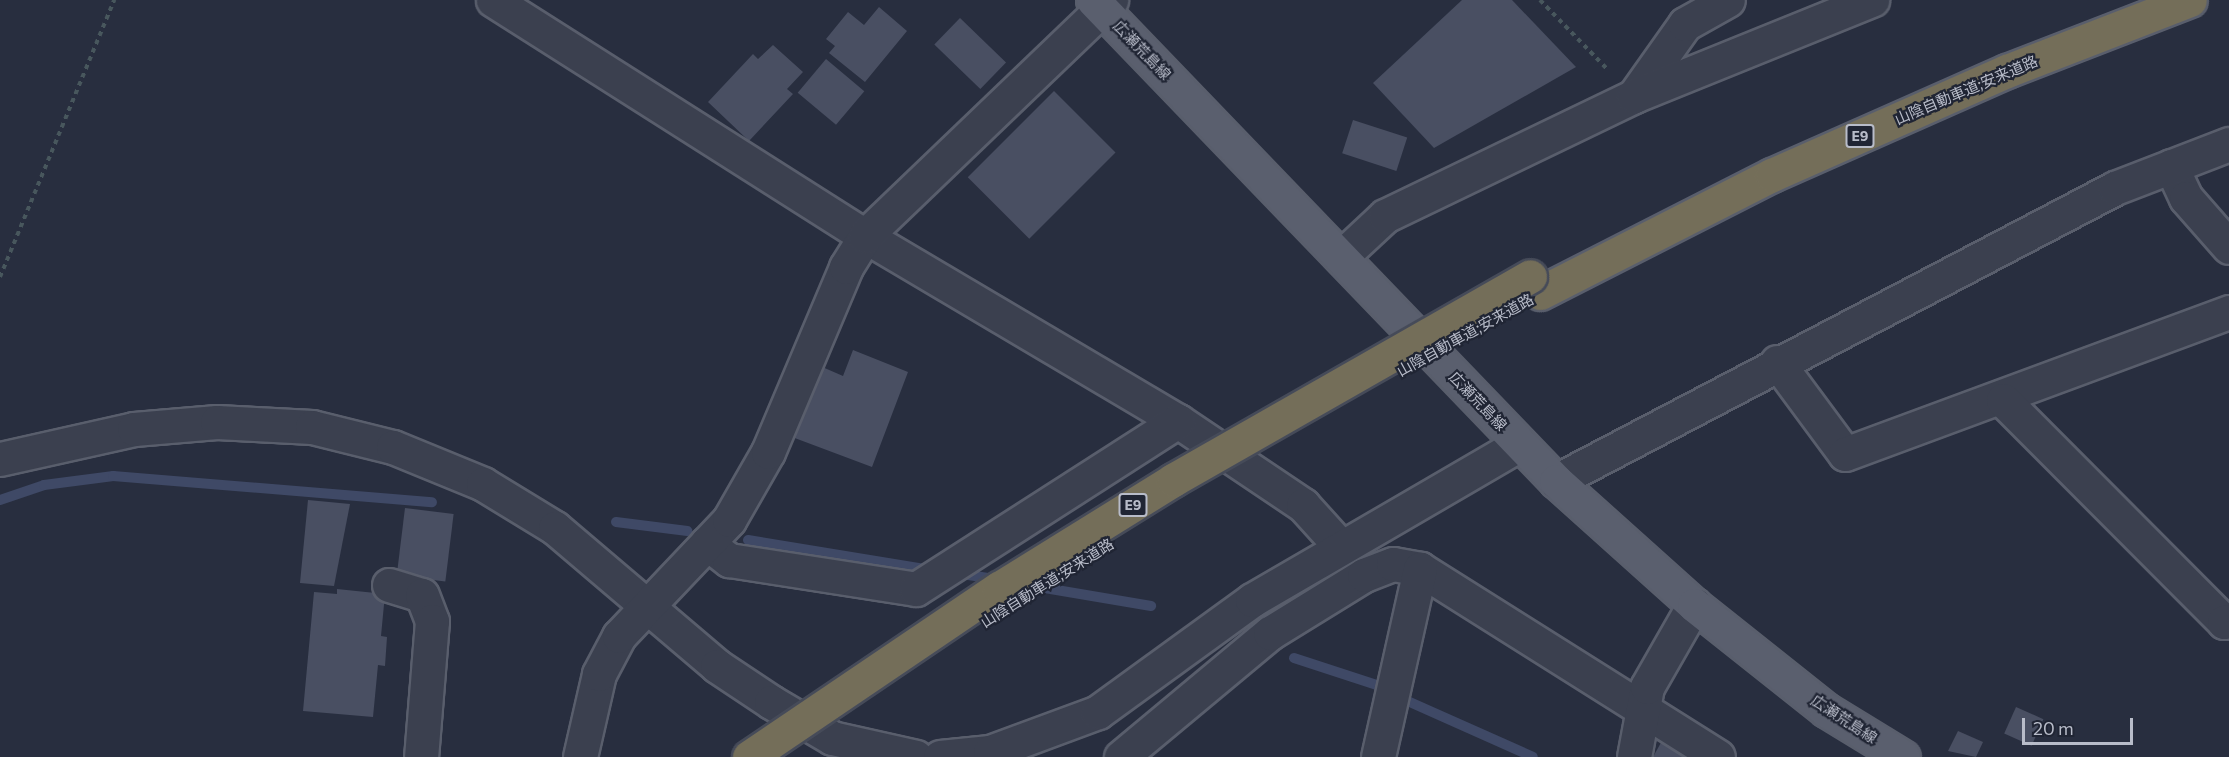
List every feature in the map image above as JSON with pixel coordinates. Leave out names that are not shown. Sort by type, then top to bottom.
[{"type":"highway","name":"山陰自動車道;安来道路","points":[[749,757],[999,588],[1173,480],[1535,285],[1968,67],[2134,0]]},
{"type":"highway","name":"山陰自動車道;安来道路","points":[[786,757],[1010,605],[1535,285],[1772,175],[2007,71],[2190,0]]},
{"type":"main road","name":"広瀬荒島線","points":[[1102,3],[1556,481],[1694,605],[1826,710],[1903,757]]},
{"type":"street","points":[[493,0],[665,104],[865,236],[1178,421],[1303,505],[1341,546]]},
{"type":"street","points":[[1634,96],[1685,24],[1728,0]]},
{"type":"street","points":[[1341,257],[1385,216],[1634,96],[1872,0]]},
{"type":"street","points":[[580,757],[583,726],[599,674],[620,636],[729,520],[768,452],[846,267],[865,236],[1102,3]]},
{"type":"street","points":[[1556,481],[1777,362],[2115,188],[2229,144]]},
{"type":"street","points":[[2171,166],[2186,198],[2229,247]]},
{"type":"street","points":[[1777,362],[1845,454],[2004,400],[2229,312]]},
{"type":"street","points":[[2004,400],[2224,622],[2229,621]]},
{"type":"street","points":[[707,543],[729,560],[916,589],[1178,421]]},
{"type":"street","points":[[0,459],[176,424],[248,423],[335,432],[420,456],[498,492],[555,528],[649,604],[717,666],[822,732],[867,749],[916,757]]},
{"type":"street","points":[[940,757],[990,752],[1098,712],[1252,600],[1341,546],[1520,444]]},
{"type":"street","points":[[1121,757],[1270,633],[1364,575],[1393,564],[1420,569],[1718,757]]},
{"type":"street","points":[[1378,757],[1420,569]]},
{"type":"street","points":[[389,585],[422,595],[432,621],[421,757]]},
{"type":"street","points":[[1635,757],[1647,687],[1694,605]]},
{"type":"path","points":[[0,277],[114,0]]},
{"type":"path","points":[[1540,0],[1634,96]]},
{"type":"building","points":[[1462,0],[1512,0],[1576,67],[1434,148],[1373,83]]},
{"type":"building","points":[[879,7],[907,31],[865,82],[829,53],[835,46],[826,39],[848,12],[864,25]]},
{"type":"building","points":[[960,18],[1006,62],[980,89],[934,45]]},
{"type":"building","points":[[773,45],[803,72],[787,89],[793,94],[749,141],[708,102],[753,54],[758,59]]},
{"type":"building","points":[[826,59],[864,91],[836,125],[798,93]]},
{"type":"building","points":[[1054,91],[1116,153],[1029,239],[968,177]]},
{"type":"building","points":[[1353,120],[1407,138],[1396,171],[1342,153]]},
{"type":"building","points":[[853,350],[908,372],[872,467],[792,437],[820,366],[843,376]]},
{"type":"building","points":[[308,500],[350,504],[334,586],[300,583]]},
{"type":"building","points":[[405,508],[454,514],[445,581],[397,575]]},
{"type":"building","points":[[337,589],[385,594],[381,636],[387,637],[385,666],[378,665],[373,717],[303,711],[314,592],[337,594]]},
{"type":"building","points":[[2016,707],[2043,719],[2032,746],[2004,733]]},
{"type":"building","points":[[1958,731],[1983,742],[1976,757],[1948,751]]},
{"type":"building","points":[[1663,739],[1694,757],[1653,757]]},
{"type":"waterway","points":[[0,500],[44,485],[113,476],[432,502]]},
{"type":"waterway","points":[[616,522],[687,531]]},
{"type":"waterway","points":[[748,540],[931,570]]},
{"type":"waterway","points":[[956,573],[1000,580]]},
{"type":"waterway","points":[[1021,584],[1151,606]]},
{"type":"waterway","points":[[1294,658],[1377,685]]},
{"type":"waterway","points":[[1403,699],[1533,757]]}]
